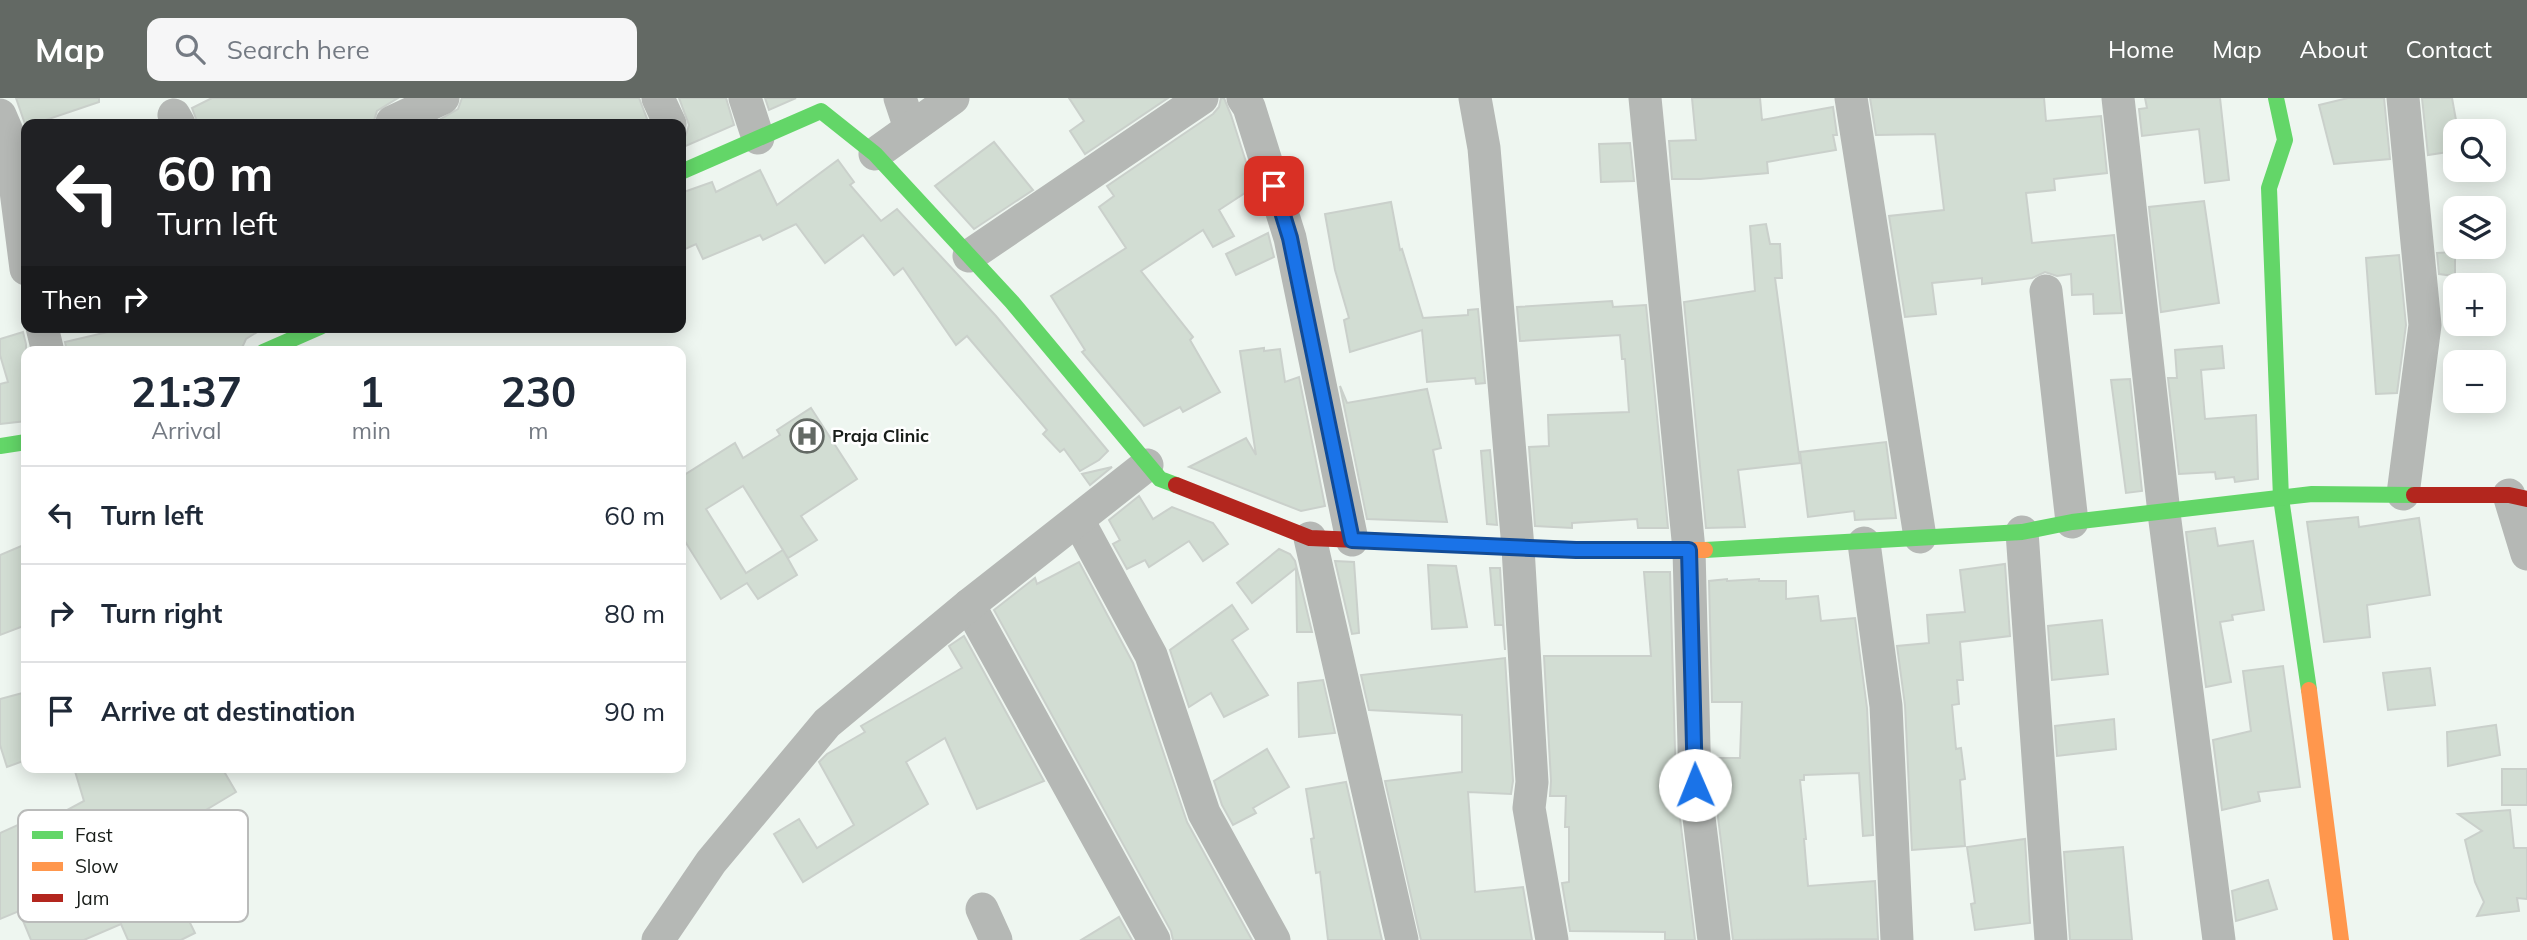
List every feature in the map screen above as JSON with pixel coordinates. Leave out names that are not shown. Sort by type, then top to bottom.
[{"type":"street","points":[[387,115],[443,98]]},
{"type":"street","points":[[658,98],[668,119]]},
{"type":"street","points":[[744,98],[758,138]]},
{"type":"street","points":[[874,154],[905,113],[953,98]]},
{"type":"street","points":[[969,256],[1202,98]]},
{"type":"street","points":[[1243,98],[1249,107],[1290,238],[1352,540]]},
{"type":"street","points":[[1475,98],[1485,148],[1518,548],[1532,782],[1529,808],[1552,940]]},
{"type":"street","points":[[1644,98],[1689,550],[1695,785],[1714,940]]},
{"type":"street","points":[[1851,98],[1920,537]]},
{"type":"street","points":[[2118,98],[2164,513],[2219,940]]},
{"type":"street","points":[[2276,98],[2285,141],[2269,188],[2281,498],[2320,766],[2341,940]]},
{"type":"street","points":[[2403,98],[2425,326],[2403,495]]},
{"type":"street","points":[[686,162],[758,138],[821,111],[874,154],[1012,302],[1160,479],[1310,538],[1518,548],[1689,550],[1864,543],[2022,532],[2071,522],[2312,494],[2403,495],[2518,497],[2527,554]]},
{"type":"street","points":[[0,115],[9,136],[21,230]]},
{"type":"street","points":[[2046,291],[2071,522]]},
{"type":"street","points":[[274,346],[296,333]]},
{"type":"street","points":[[0,446],[21,443]]},
{"type":"street","points":[[658,940],[711,862],[827,723],[969,605],[1147,465]]},
{"type":"street","points":[[1078,520],[1151,655],[1204,813],[1274,940]]},
{"type":"street","points":[[2022,532],[2051,940]]},
{"type":"street","points":[[1310,538],[1402,940]]},
{"type":"street","points":[[1864,543],[1886,705],[1897,940]]},
{"type":"street","points":[[969,605],[1154,940]]},
{"type":"street","points":[[982,909],[996,940]]},
{"type":"building","points":[[16,98],[99,98],[99,102],[49,119],[23,119]]},
{"type":"building","points":[[212,98],[398,98],[377,111],[375,119],[196,119],[192,108]]},
{"type":"building","points":[[462,98],[639,98],[647,119],[441,119],[458,109]]},
{"type":"building","points":[[679,98],[726,98],[734,125],[686,146],[689,125]]},
{"type":"building","points":[[765,98],[796,98],[769,110]]},
{"type":"building","points":[[1069,98],[1168,98],[1085,154],[1070,131],[1084,121]]},
{"type":"building","points":[[1221,98],[1224,98],[1231,115],[1254,187],[1219,210],[1234,236],[1213,247],[1203,230],[1141,271],[1193,337],[1190,340],[1220,392],[1183,412],[1180,407],[1144,426],[1082,352],[1085,350],[1051,296],[1126,248],[1099,207],[1114,196],[1107,186],[1213,114],[1219,107]]},
{"type":"building","points":[[1692,98],[1760,98],[1762,120],[1833,107],[1836,150],[1767,162],[1768,173],[1672,179],[1669,141],[1696,140]]},
{"type":"building","points":[[1870,98],[2044,98],[2046,121],[2101,116],[2107,173],[2054,179],[2055,190],[2026,193],[2032,243],[2114,235],[2122,313],[2094,314],[2093,294],[2072,295],[2071,274],[2057,276],[2045,272],[2032,278],[1982,284],[1982,278],[1932,283],[1936,314],[1905,317],[1889,216],[1944,210],[1935,134],[1876,135]]},
{"type":"building","points":[[2145,98],[2220,98],[2229,180],[2205,183],[2199,129],[2142,136],[2139,109],[2147,108]]},
{"type":"building","points":[[2348,98],[2384,98],[2390,159],[2334,164],[2319,105]]},
{"type":"building","points":[[2422,98],[2452,98],[2456,119],[2443,119],[2443,153],[2428,155]]},
{"type":"building","points":[[994,142],[1033,190],[974,229],[935,186]]},
{"type":"building","points":[[1630,143],[1634,181],[1601,182],[1599,144]]},
{"type":"building","points":[[838,160],[854,182],[850,185],[881,221],[897,209],[996,316],[1108,451],[1080,471],[1064,449],[1060,452],[1043,434],[1047,430],[967,336],[956,345],[903,268],[894,275],[863,235],[825,263],[796,224],[763,240],[760,235],[703,259],[696,244],[686,249],[686,191],[712,182],[716,192],[760,170],[777,205]]},
{"type":"building","points":[[2204,201],[2219,303],[2161,312],[2149,207]]},
{"type":"building","points":[[1391,202],[1400,250],[1402,249],[1423,318],[1468,315],[1468,310],[1478,309],[1485,383],[1476,384],[1475,378],[1427,382],[1422,330],[1350,352],[1344,320],[1349,318],[1335,270],[1325,214]]},
{"type":"building","points":[[1766,224],[1770,244],[1780,244],[1782,278],[1775,278],[1800,463],[1738,470],[1745,527],[1706,528],[1684,302],[1755,291],[1750,226]]},
{"type":"building","points":[[1268,233],[1274,257],[1236,275],[1226,254]]},
{"type":"building","points":[[2437,253],[2443,253],[2443,259],[2455,259],[2455,273],[2439,274]]},
{"type":"building","points":[[2399,255],[2406,325],[2397,393],[2376,394],[2366,258]]},
{"type":"building","points":[[1612,301],[1613,307],[1646,305],[1668,528],[1638,528],[1637,519],[1572,523],[1572,528],[1535,526],[1529,447],[1549,446],[1548,415],[1629,412],[1625,359],[1622,359],[1620,335],[1520,341],[1517,307]]},
{"type":"building","points":[[23,333],[26,346],[21,346],[21,422],[0,424],[0,384],[8,382],[0,355],[0,339]]},
{"type":"building","points":[[103,333],[256,333],[246,339],[243,346],[66,346],[65,342]]},
{"type":"building","points":[[2222,346],[2224,368],[2201,370],[2205,419],[2256,415],[2258,479],[2235,482],[2234,477],[2216,479],[2215,472],[2179,474],[2168,378],[2177,378],[2175,350]]},
{"type":"building","points":[[1264,348],[1264,351],[1280,349],[1285,382],[1299,377],[1325,506],[1301,511],[1189,467],[1246,438],[1256,455],[1240,351]]},
{"type":"building","points":[[2130,379],[2142,491],[2126,493],[2111,380]]},
{"type":"building","points":[[1340,386],[1347,403],[1427,389],[1441,448],[1433,450],[1447,522],[1367,519]]},
{"type":"building","points":[[811,408],[857,479],[801,516],[817,540],[788,558],[783,550],[797,575],[758,599],[747,583],[721,599],[686,543],[686,474],[735,443],[743,458],[780,435],[777,430]],"holes":[[[743,486],[783,550],[746,573],[706,509]]]},
{"type":"building","points":[[1886,442],[1896,518],[1855,520],[1854,511],[1808,517],[1800,452]]},
{"type":"building","points":[[1490,450],[1497,525],[1487,524],[1481,451]]},
{"type":"building","points":[[1112,467],[1090,485],[1082,474]]},
{"type":"building","points":[[1139,496],[1153,519],[1172,507],[1213,523],[1228,544],[1203,561],[1189,541],[1149,567],[1145,560],[1127,569],[1113,544],[1120,540],[1109,520]]},
{"type":"building","points":[[2358,517],[2359,527],[2419,518],[2430,595],[2367,605],[2370,637],[2324,642],[2307,522]]},
{"type":"building","points":[[2215,528],[2218,546],[2253,541],[2264,610],[2232,615],[2233,620],[2220,622],[2231,682],[2206,687],[2186,532]]},
{"type":"building","points":[[21,546],[21,627],[0,635],[0,555]]},
{"type":"building","points":[[1279,549],[1290,554],[1295,561],[1312,632],[1297,632],[1296,568],[1252,603],[1237,583]]},
{"type":"building","points":[[1335,561],[1354,562],[1359,633],[1352,634]]},
{"type":"building","points":[[1079,562],[1133,663],[1187,822],[1252,940],[1173,940],[1171,931],[994,610],[1035,578],[1037,584]]},
{"type":"building","points":[[2005,564],[2010,636],[1960,642],[1963,680],[1957,680],[1959,704],[1952,705],[1956,749],[1961,748],[1965,779],[1960,780],[1965,846],[1912,850],[1905,705],[1897,646],[1929,643],[1927,615],[1965,612],[1960,570]]},
{"type":"building","points":[[1428,565],[1456,566],[1467,627],[1432,629]]},
{"type":"building","points":[[1490,568],[1500,568],[1505,650],[1503,625],[1495,625]]},
{"type":"building","points":[[1644,572],[1670,572],[1676,786],[1695,940],[1665,940],[1665,932],[1570,931],[1562,883],[1569,882],[1569,827],[1565,827],[1566,796],[1550,796],[1544,656],[1651,656]]},
{"type":"building","points":[[1709,581],[1786,581],[1786,599],[1818,596],[1821,621],[1855,618],[1867,708],[1873,835],[1863,836],[1859,773],[1804,775],[1804,780],[1800,780],[1804,839],[1808,886],[1875,881],[1878,939],[1733,940],[1714,784],[1714,758],[1740,758],[1742,702],[1712,702]]},
{"type":"building","points":[[1232,605],[1248,629],[1232,640],[1268,695],[1224,717],[1211,693],[1189,707],[1170,650]]},
{"type":"building","points":[[2102,620],[2108,674],[2052,680],[2048,626]]},
{"type":"building","points":[[964,636],[1044,781],[977,809],[945,738],[906,762],[928,804],[803,882],[774,834],[799,819],[817,848],[854,825],[819,762],[827,754],[865,732],[861,726],[962,668],[949,646]]},
{"type":"building","points":[[1505,658],[1513,781],[1511,794],[1468,792],[1475,892],[1523,887],[1532,940],[1421,940],[1385,781],[1462,772],[1462,715],[1369,710],[1361,675]]},
{"type":"building","points":[[2283,666],[2300,787],[2258,792],[2260,801],[2222,810],[2213,740],[2251,731],[2243,671]]},
{"type":"building","points":[[2430,668],[2435,705],[2388,710],[2383,673]]},
{"type":"building","points":[[1323,680],[1335,733],[1299,737],[1298,683]]},
{"type":"building","points":[[21,693],[21,762],[7,767],[0,745],[0,699]]},
{"type":"building","points":[[2114,719],[2116,749],[2057,756],[2055,726]]},
{"type":"building","points":[[2496,725],[2500,755],[2448,766],[2447,732]]},
{"type":"building","points":[[1267,749],[1289,787],[1253,808],[1256,813],[1233,825],[1222,805],[1214,781]]},
{"type":"building","points":[[2502,769],[2527,769],[2527,805],[2502,805]]},
{"type":"building","points":[[76,773],[225,773],[236,792],[206,810],[67,810],[84,801]]},
{"type":"building","points":[[1346,782],[1382,940],[1328,940],[1320,872],[1316,873],[1311,839],[1314,838],[1306,789]]},
{"type":"building","points":[[2510,810],[2514,848],[2527,848],[2527,899],[2517,898],[2519,911],[2477,916],[2484,902],[2475,882],[2465,840],[2482,831],[2458,814]]},
{"type":"building","points":[[18,825],[18,911],[0,919],[0,833]]},
{"type":"building","points":[[2025,839],[2030,923],[1975,930],[1971,904],[1975,903],[1967,847]]},
{"type":"building","points":[[2123,847],[2132,940],[2070,940],[2064,852]]},
{"type":"building","points":[[2268,880],[2277,909],[2236,921],[2232,891]]},
{"type":"building","points":[[1119,917],[1132,940],[1081,940]]},
{"type":"building","points":[[24,922],[190,922],[195,933],[181,940],[128,940],[121,924],[84,940],[31,940]]},
{"type":"traffic: fast","points":[[2276,98],[2285,140],[2269,188],[2281,498],[2309,690]]},
{"type":"traffic: fast","points":[[686,170],[821,111],[875,154],[1012,302],[1160,479],[1176,485]]},
{"type":"traffic: fast","points":[[277,346],[306,333]]},
{"type":"traffic: fast","points":[[0,446],[21,443]]},
{"type":"traffic: fast","points":[[1705,550],[2022,532],[2072,522],[2312,494],[2414,495]]},
{"type":"traffic: slow","points":[[1476,545],[1576,550],[1705,550]]},
{"type":"traffic: slow","points":[[2309,690],[2341,940]]},
{"type":"traffic: jam","points":[[1176,485],[1310,538],[1476,545]]},
{"type":"traffic: jam","points":[[2414,495],[2509,495],[2527,499]]},
{"type":"place","name":"Praja Clinic","points":[[807,436]]},
{"type":"route","points":[[1274,186],[1290,238],[1352,540],[1576,550],[1689,550],[1695,785]]}]
